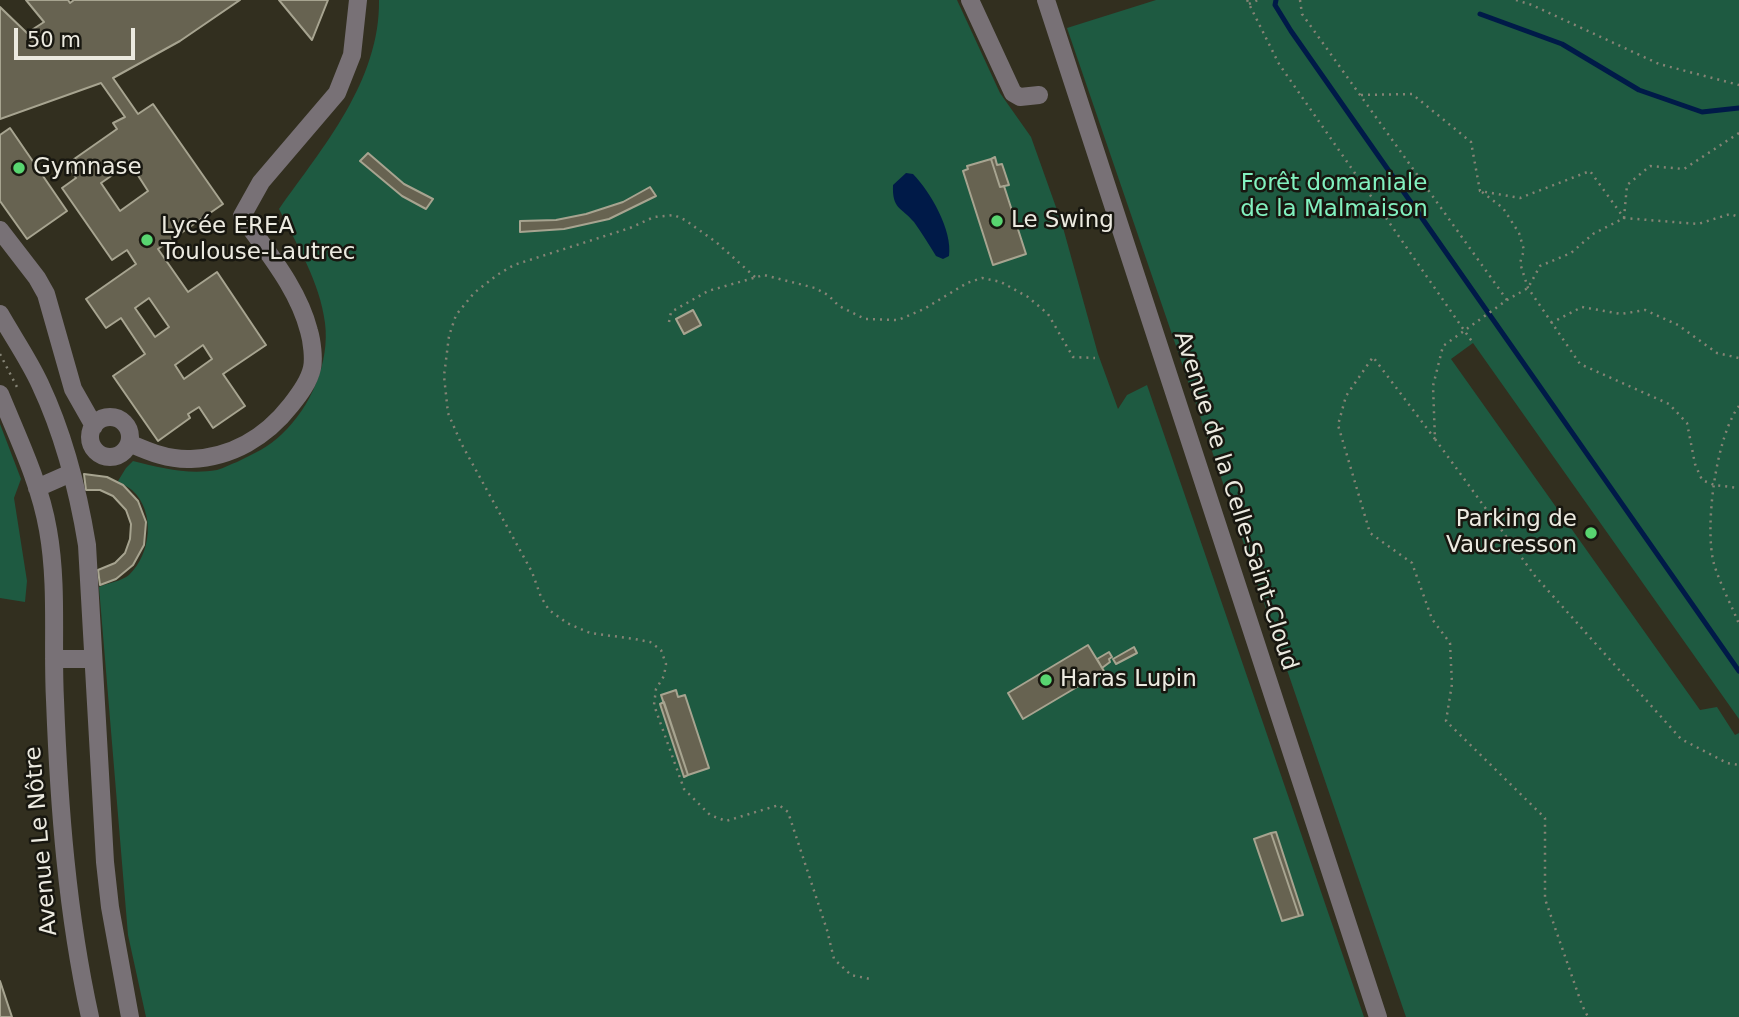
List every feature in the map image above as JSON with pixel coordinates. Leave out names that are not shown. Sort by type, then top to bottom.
[{"type":"street","points":[[129,443],[161,457],[190,459],[235,450],[259,438],[277,423],[302,391],[312,367],[310,332],[296,295],[242,216],[261,182],[311,127],[337,93],[352,55],[358,0]]},
{"type":"street","points":[[970,0],[1013,93],[1020,97],[1039,95]]},
{"type":"street","name":"Avenue de la Celle-Saint-Cloud","points":[[1046,0],[1378,1017]]},
{"type":"street","points":[[0,230],[46,294],[73,389],[93,426]]},
{"type":"street","points":[[0,314],[39,382],[61,436],[81,508],[87,545],[105,862],[130,1017]]},
{"type":"street","name":"Avenue Le Nôtre","points":[[0,394],[37,488],[48,527],[53,567],[59,780],[71,914],[90,1017]]},
{"type":"street","points":[[103,418],[116,418],[129,430],[129,443],[126,449],[115,457],[102,456],[96,452],[90,439],[93,426],[103,418]]},
{"type":"street","points":[[37,488],[71,473]]},
{"type":"street","points":[[54,659],[93,659]]},
{"type":"path","points":[[1258,0],[1249,2],[1279,64],[1473,343]]},
{"type":"path","points":[[1300,0],[1302,15],[1507,300]]},
{"type":"path","points":[[1516,0],[1659,64],[1739,85]]},
{"type":"path","points":[[1361,95],[1412,94],[1471,142],[1480,191],[1503,208],[1520,233],[1524,250],[1520,263],[1528,288],[1580,364],[1669,404],[1686,423],[1695,464],[1702,480],[1714,485],[1739,488]]},
{"type":"path","points":[[1624,218],[1627,185],[1650,166],[1684,169],[1739,133]]},
{"type":"path","points":[[1480,191],[1520,198],[1590,171],[1624,218]]},
{"type":"path","points":[[1435,439],[1433,386],[1443,346],[1528,288],[1540,266],[1571,253],[1593,234],[1624,218],[1698,224],[1730,214],[1739,217]]},
{"type":"path","points":[[755,277],[716,242],[674,215],[654,217],[630,228],[514,265],[474,293],[456,315],[449,336],[444,376],[448,413],[461,443],[532,572],[549,610],[567,623],[590,633],[642,640],[661,650],[666,664],[664,676],[656,689],[654,705],[684,789],[710,815],[726,821],[779,805],[788,812],[824,918],[834,959],[851,975],[870,979]]},
{"type":"path","points":[[669,321],[671,312],[708,291],[764,275],[815,288],[828,295],[839,306],[865,319],[888,321],[898,320],[924,309],[967,283],[982,278],[1001,282],[1028,297],[1048,314],[1073,357],[1095,358]]},
{"type":"path","points":[[1551,323],[1582,307],[1621,314],[1645,310],[1678,326],[1717,353],[1739,358]]},
{"type":"path","points":[[1588,1017],[1545,899],[1545,818],[1446,721],[1452,684],[1450,643],[1432,620],[1412,564],[1370,533],[1338,425],[1346,396],[1373,357],[1535,576],[1681,739],[1727,763],[1739,765]]},
{"type":"path","points":[[1739,406],[1725,437],[1714,485],[1711,536],[1714,563],[1739,624]]},
{"type":"green space","points":[[379,0],[957,0],[1000,93],[1031,137],[1062,224],[1098,354],[1118,409],[1127,395],[1147,385],[1364,1017],[146,1017],[128,935],[99,587],[129,575],[142,556],[148,533],[145,510],[140,499],[118,481],[133,461],[196,472],[217,470],[237,462],[277,439],[302,411],[310,397],[321,368],[326,338],[325,323],[313,278],[279,209],[330,137],[359,85],[377,30]]},
{"type":"green space","name":"Forêt domaniale de la Malmaison","points":[[1156,0],[1739,0],[1739,719],[1473,343],[1451,359],[1700,710],[1717,707],[1735,735],[1739,733],[1739,1017],[1406,1017],[1067,28]]},
{"type":"green space","points":[[0,424],[21,479],[14,498],[27,581],[25,602],[0,598]]},
{"type":"water","points":[[906,173],[913,174],[920,181],[944,224],[949,256],[943,259],[936,256],[914,222],[898,207],[894,199],[893,185]]},
{"type":"building","points":[[26,0],[68,0],[70,3],[74,0],[240,0],[180,41],[113,78],[138,114],[153,104],[223,204],[158,249],[188,292],[217,272],[266,345],[223,374],[245,406],[213,428],[199,407],[188,414],[190,418],[158,441],[113,376],[145,354],[121,318],[106,328],[86,299],[136,264],[127,250],[112,260],[62,188],[76,178],[67,164],[117,129],[113,123],[125,117],[101,83],[0,119],[0,7],[27,33],[44,22]],"holes":[[[130,163],[148,191],[120,211],[101,183]],[[149,298],[169,327],[155,337],[135,308]],[[203,345],[212,359],[184,379],[175,365]]]},
{"type":"building","points":[[279,0],[328,0],[312,40]]},
{"type":"building","name":"Gymnase","points":[[10,128],[67,211],[27,239],[0,201],[0,135]]},
{"type":"building","points":[[368,153],[404,184],[433,199],[426,209],[402,196],[360,161]]},
{"type":"building","points":[[995,157],[997,165],[1002,164],[1009,185],[1000,187],[991,159]]},
{"type":"building","name":"Le Swing","points":[[991,159],[1000,187],[1004,186],[1026,254],[993,265],[963,171],[968,169],[967,166]]},
{"type":"building","points":[[650,187],[656,196],[609,219],[564,229],[520,232],[520,221],[556,220],[586,214],[623,202]]},
{"type":"building","points":[[693,310],[701,325],[684,334],[676,319]]},
{"type":"building","points":[[84,474],[107,477],[123,485],[138,501],[146,522],[144,545],[133,565],[116,579],[100,585],[98,570],[115,563],[125,553],[131,524],[126,510],[113,496],[100,490],[86,490]]},
{"type":"building","points":[[1088,645],[1104,671],[1023,719],[1008,693]]},
{"type":"building","points":[[1134,647],[1137,653],[1116,664],[1113,659]]},
{"type":"building","points":[[1109,652],[1112,657],[1110,662],[1102,668],[1097,659]]},
{"type":"building","points":[[676,690],[678,697],[685,695],[709,768],[688,775],[661,695]]},
{"type":"building","points":[[664,702],[688,775],[684,777],[660,704]]},
{"type":"building","points":[[1276,832],[1303,915],[1299,916],[1271,833]]},
{"type":"building","points":[[1271,833],[1299,916],[1282,921],[1254,839]]},
{"type":"building","points":[[0,981],[12,1017],[0,1017]]},
{"type":"waterway","points":[[1276,0],[1275,5],[1291,31],[1739,671]]},
{"type":"waterway","points":[[1480,14],[1562,44],[1639,90],[1702,112],[1739,108]]},
{"type":"place","name":"Gymnase","points":[[19,168]]},
{"type":"place","name":"Le Swing","points":[[997,221]]},
{"type":"place","name":"Lycée EREA Toulouse-Lautrec","points":[[147,240]]},
{"type":"place","name":"Parking de Vaucresson","points":[[1591,533]]},
{"type":"place","name":"Haras Lupin","points":[[1046,680]]}]
